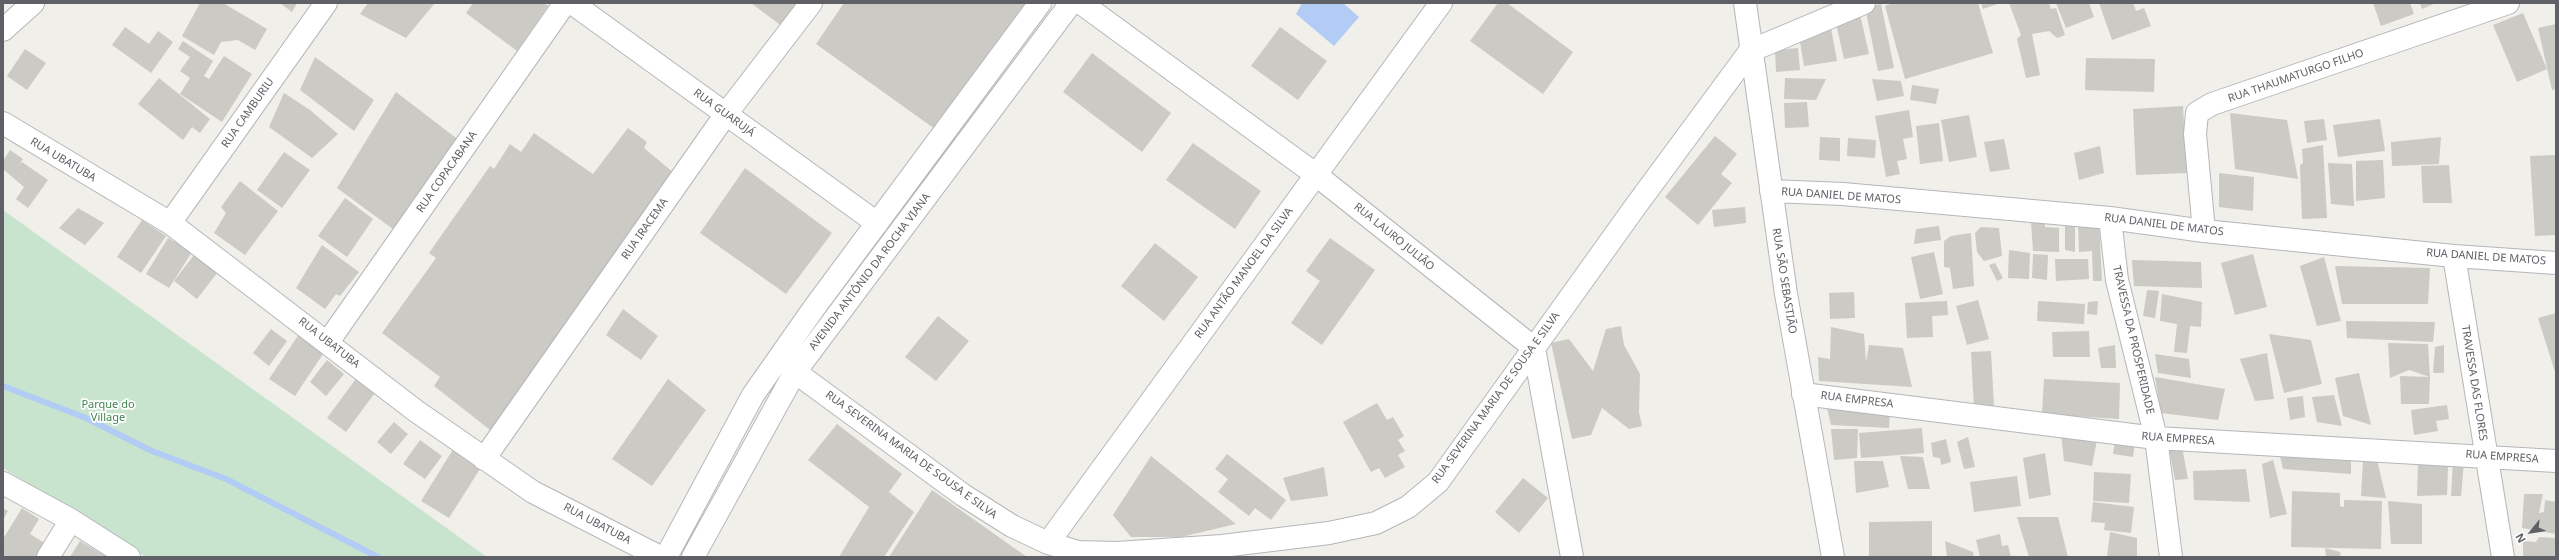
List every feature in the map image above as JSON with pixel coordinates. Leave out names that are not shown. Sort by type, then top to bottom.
[{"type":"street","points":[[3,30],[33,3]]},
{"type":"street","name":"RUA CAMBURIU","points":[[170,223],[326,3]]},
{"type":"street","name":"RUA COPACABANA","points":[[328,342],[565,3]]},
{"type":"street","name":"RUA GUARUJÁ","points":[[572,3],[877,223]]},
{"type":"street","name":"RUA IRACEMA","points":[[484,459],[726,114],[811,3]]},
{"type":"street","name":"AVENIDA ANTÔNIO DA ROCHA VIANA","points":[[666,557],[753,395],[877,223],[1040,3]]},
{"type":"street","name":"AVENIDA ANTÔNIO DA ROCHA VIANA","points":[[693,557],[795,372],[1071,3]]},
{"type":"street","name":"RUA LAURO JULIÃO","points":[[1081,3],[1315,174],[1534,348]]},
{"type":"street","name":"RUA ANTÃO MANOEL DA SILVA","points":[[1048,543],[1315,174],[1441,3]]},
{"type":"street","name":"RUA SÃO SEBASTIÃO","points":[[1745,3],[1750,51],[1803,394],[1833,557]]},
{"type":"street","points":[[1750,51],[1864,3]]},
{"type":"street","name":"RUA THAUMATURGO FILHO","points":[[2204,231],[2195,134],[2197,113],[2212,104],[2508,3]]},
{"type":"street","name":"RUA SEVERINA MARIA DE SOUSA E SILVA","points":[[795,372],[963,495],[1012,526],[1048,543],[1078,552],[1144,552],[1222,546],[1314,535],[1376,523],[1408,506],[1438,482],[1750,51]]},
{"type":"street","name":"RUA UBATUBA","points":[[3,123],[170,223],[328,342],[416,411],[533,492],[660,557]]},
{"type":"street","name":"RUA DANIEL DE MATOS","points":[[1771,191],[1843,194],[2110,218],[2204,231],[2454,256],[2556,263]]},
{"type":"street","name":"TRAVESSA DA PROSPERIDADE","points":[[2110,218],[2117,280],[2156,438],[2171,557]]},
{"type":"street","name":"TRAVESSA DAS FLORES","points":[[2454,256],[2503,557]]},
{"type":"street","points":[[1534,348],[1572,557]]},
{"type":"street","name":"RUA EMPRESA","points":[[1803,394],[2156,438],[2556,461]]},
{"type":"street","points":[[3,483],[71,520],[129,557]]},
{"type":"street","points":[[48,557],[71,520]]},
{"type":"green space","name":"Parque do Village","points":[[3,210],[487,557],[146,557],[3,468]]},
{"type":"water","points":[[1302,3],[1343,3],[1359,17],[1334,46],[1296,14]]},
{"type":"building","points":[[200,3],[223,3],[267,29],[255,50],[238,40],[221,42],[214,55],[182,36]]},
{"type":"building","points":[[280,3],[297,3],[292,12]]},
{"type":"building","points":[[368,3],[435,3],[406,38],[360,14]]},
{"type":"building","points":[[473,3],[544,3],[548,6],[517,51],[466,13]]},
{"type":"building","points":[[751,3],[801,3],[783,27]]},
{"type":"building","points":[[844,3],[1029,3],[935,129],[816,44]]},
{"type":"building","points":[[1498,3],[1507,3],[1573,52],[1543,94],[1470,41]]},
{"type":"building","points":[[1893,3],[1978,3],[1993,53],[1905,79],[1885,6]]},
{"type":"building","points":[[1981,3],[2000,3],[1983,9]]},
{"type":"building","points":[[2009,3],[2049,3],[2051,9],[2056,8],[2065,35],[2057,38],[2049,31],[2032,34],[2040,75],[2026,78],[2017,39],[2021,35]]},
{"type":"building","points":[[2056,3],[2089,3],[2094,17],[2066,28]]},
{"type":"building","points":[[2099,3],[2133,3],[2136,11],[2144,8],[2151,26],[2112,40]]},
{"type":"building","points":[[2373,3],[2410,3],[2414,14],[2381,26]]},
{"type":"building","points":[[2420,3],[2436,3],[2422,9]]},
{"type":"building","points":[[1881,4],[1894,68],[1878,71],[1865,7]]},
{"type":"building","points":[[2523,13],[2547,69],[2517,82],[2493,25]]},
{"type":"building","points":[[1860,14],[1869,54],[1844,59],[1835,19]]},
{"type":"building","points":[[1830,22],[1837,61],[1804,66],[1799,36]]},
{"type":"building","points":[[2556,24],[2556,89],[2552,90],[2538,28]]},
{"type":"building","points":[[125,27],[149,44],[158,31],[173,42],[151,73],[112,45]]},
{"type":"building","points":[[1280,27],[1327,61],[1298,100],[1251,66]]},
{"type":"building","points":[[183,41],[213,61],[204,76],[209,79],[224,56],[252,74],[222,122],[180,94],[190,78],[180,71],[190,57],[178,49]]},
{"type":"building","points":[[1798,48],[1800,70],[1776,72],[1775,50]]},
{"type":"building","points":[[25,49],[46,63],[27,90],[7,76]]},
{"type":"building","points":[[1092,53],[1171,113],[1142,152],[1063,92]]},
{"type":"building","points":[[315,57],[374,100],[354,131],[300,90]]},
{"type":"building","points":[[2086,58],[2155,59],[2154,92],[2085,90]]},
{"type":"building","points":[[159,78],[210,119],[200,133],[192,127],[183,140],[138,104]]},
{"type":"building","points":[[1785,78],[1826,79],[1816,100],[1784,99]]},
{"type":"building","points":[[1872,79],[1901,81],[1904,96],[1877,101]]},
{"type":"building","points":[[1912,85],[1939,89],[1936,104],[1910,100]]},
{"type":"building","points":[[396,92],[460,141],[397,232],[337,188]]},
{"type":"building","points":[[284,93],[310,110],[338,134],[312,158],[269,127]]},
{"type":"building","points":[[1807,102],[1809,127],[1785,128],[1784,103]]},
{"type":"building","points":[[2183,106],[2187,173],[2136,175],[2133,109]]},
{"type":"building","points":[[1909,110],[1913,137],[1903,139],[1907,159],[1897,161],[1900,174],[1886,177],[1875,116]]},
{"type":"building","points":[[2230,113],[2287,120],[2298,179],[2235,169]]},
{"type":"building","points":[[1969,115],[1977,157],[1949,162],[1941,120]]},
{"type":"building","points":[[2324,119],[2327,140],[2307,143],[2304,121]]},
{"type":"building","points":[[2380,119],[2385,151],[2338,157],[2333,125]]},
{"type":"building","points":[[1939,123],[1943,161],[1920,164],[1916,126]]},
{"type":"building","points":[[628,128],[647,142],[644,148],[674,173],[494,433],[434,386],[440,377],[382,333],[436,258],[429,253],[490,166],[494,169],[510,144],[521,152],[534,133],[593,174]]},
{"type":"building","points":[[1715,136],[1737,154],[1721,174],[1732,183],[1698,225],[1665,197]]},
{"type":"building","points":[[1820,137],[1840,138],[1840,161],[1819,160]]},
{"type":"building","points":[[2441,137],[2439,164],[2392,166],[2391,142]]},
{"type":"building","points":[[1848,138],[1876,140],[1875,158],[1847,156]]},
{"type":"building","points":[[2004,139],[2010,169],[1990,172],[1984,142]]},
{"type":"building","points":[[1193,143],[1261,191],[1235,229],[1166,180]]},
{"type":"building","points":[[2323,145],[2327,218],[2302,219],[2300,165],[2303,163],[2302,149]]},
{"type":"building","points":[[2100,146],[2104,173],[2079,180],[2074,153]]},
{"type":"building","points":[[10,150],[23,159],[18,167],[22,162],[48,180],[28,208],[16,199],[24,187],[3,169],[3,161]]},
{"type":"building","points":[[284,152],[310,170],[282,208],[257,190]]},
{"type":"building","points":[[2555,155],[2556,235],[2535,236],[2530,156]]},
{"type":"building","points":[[2383,160],[2385,198],[2356,201],[2356,161]]},
{"type":"building","points":[[2328,163],[2352,164],[2354,206],[2331,204]]},
{"type":"building","points":[[2449,165],[2452,203],[2423,203],[2421,166]]},
{"type":"building","points":[[745,168],[832,233],[786,294],[700,233]]},
{"type":"building","points":[[2219,173],[2254,177],[2253,211],[2219,207]]},
{"type":"building","points":[[240,181],[278,211],[245,255],[214,233],[226,213],[221,207]]},
{"type":"building","points":[[345,198],[373,219],[347,257],[318,236]]},
{"type":"building","points":[[1745,207],[1746,223],[1714,227],[1712,210]]},
{"type":"building","points":[[78,208],[104,223],[85,245],[59,228]]},
{"type":"building","points":[[142,220],[166,236],[141,273],[117,257]]},
{"type":"building","points":[[2045,221],[2045,227],[2059,228],[2059,252],[2033,251],[2031,222]]},
{"type":"building","points":[[2099,222],[2102,281],[2093,281],[2092,251],[2079,252],[2078,223]]},
{"type":"building","points":[[2065,225],[2075,226],[2075,252],[2065,250]]},
{"type":"building","points":[[1939,226],[1941,240],[1914,244],[1916,229]]},
{"type":"building","points":[[1981,227],[1999,228],[2002,256],[1984,261],[1977,252],[1975,233]]},
{"type":"building","points":[[1971,233],[1974,286],[1953,289],[1950,268],[1944,267],[1944,241],[1951,236]]},
{"type":"building","points":[[168,238],[192,252],[169,288],[146,274]]},
{"type":"building","points":[[1330,238],[1375,270],[1322,345],[1291,323],[1320,281],[1306,271]]},
{"type":"building","points":[[1155,243],[1198,277],[1164,321],[1121,286]]},
{"type":"building","points":[[322,245],[359,272],[340,296],[336,294],[325,309],[296,288]]},
{"type":"building","points":[[2009,250],[2030,253],[2029,279],[2008,278]]},
{"type":"building","points":[[1934,252],[1943,294],[1920,299],[1911,257]]},
{"type":"building","points":[[2033,254],[2048,255],[2047,280],[2032,278]]},
{"type":"building","points":[[2253,254],[2267,307],[2235,315],[2221,263]]},
{"type":"building","points":[[194,255],[217,273],[197,299],[174,281]]},
{"type":"building","points":[[2324,257],[2341,321],[2317,326],[2300,266]]},
{"type":"building","points":[[2055,259],[2088,259],[2089,279],[2056,281]]},
{"type":"building","points":[[2132,260],[2201,262],[2202,288],[2134,286]]},
{"type":"building","points":[[1995,263],[2003,278],[1997,281],[1989,265]]},
{"type":"building","points":[[2335,266],[2430,268],[2428,304],[2342,304]]},
{"type":"building","points":[[2147,290],[2159,291],[2155,318],[2143,316]]},
{"type":"building","points":[[1854,292],[1855,318],[1830,319],[1829,293]]},
{"type":"building","points":[[2162,294],[2202,302],[2201,327],[2190,326],[2187,353],[2174,352],[2177,324],[2160,321]]},
{"type":"building","points":[[1978,300],[1989,339],[1967,345],[1956,306]]},
{"type":"building","points":[[1947,301],[1948,315],[1932,316],[1933,337],[1907,338],[1905,303]]},
{"type":"building","points":[[2038,301],[2085,304],[2084,324],[2037,321]]},
{"type":"building","points":[[2098,301],[2097,315],[2087,314],[2088,302]]},
{"type":"building","points":[[623,309],[658,336],[641,360],[606,335]]},
{"type":"building","points":[[2556,313],[2556,375],[2538,318]]},
{"type":"building","points":[[938,316],[969,341],[936,381],[905,357]]},
{"type":"building","points":[[2346,321],[2435,322],[2433,342],[2347,338]]},
{"type":"building","points":[[1621,326],[1624,345],[1640,374],[1639,412],[1642,426],[1629,429],[1602,408],[1591,435],[1572,439],[1551,343],[1569,339],[1593,371],[1606,329]]},
{"type":"building","points":[[1831,327],[1864,334],[1866,362],[1869,345],[1903,348],[1912,387],[1819,381],[1818,357],[1830,359]]},
{"type":"building","points":[[271,329],[287,341],[269,366],[253,353]]},
{"type":"building","points":[[301,331],[327,348],[295,396],[269,379]]},
{"type":"building","points":[[2089,331],[2090,357],[2053,357],[2052,332]]},
{"type":"building","points":[[2269,334],[2311,340],[2322,384],[2284,393]]},
{"type":"building","points":[[2388,343],[2428,344],[2430,377],[2409,370],[2390,378]]},
{"type":"building","points":[[2115,345],[2116,368],[2101,368],[2098,348]]},
{"type":"building","points":[[2444,345],[2444,373],[2433,373],[2435,347]]},
{"type":"building","points":[[1991,351],[1994,407],[1974,408],[1971,352]]},
{"type":"building","points":[[2267,353],[2274,399],[2255,401],[2240,359]]},
{"type":"building","points":[[2155,354],[2189,359],[2191,378],[2158,373]]},
{"type":"building","points":[[327,360],[344,374],[326,396],[310,382]]},
{"type":"building","points":[[2359,373],[2371,425],[2343,416],[2335,378]]},
{"type":"building","points":[[358,376],[377,390],[346,432],[327,418]]},
{"type":"building","points":[[2400,376],[2430,377],[2429,404],[2401,404]]},
{"type":"building","points":[[2155,377],[2225,389],[2218,420],[2161,413]]},
{"type":"building","points":[[668,379],[706,410],[652,486],[612,459]]},
{"type":"building","points":[[2044,379],[2120,383],[2119,419],[2042,414]]},
{"type":"building","points":[[2334,395],[2342,426],[2317,422],[2312,397]]},
{"type":"building","points":[[2303,396],[2305,417],[2290,420],[2287,398]]},
{"type":"building","points":[[1377,403],[1387,420],[1393,417],[1404,436],[1398,440],[1405,451],[1398,455],[1405,467],[1385,478],[1379,468],[1371,472],[1343,422]]},
{"type":"building","points":[[1826,404],[1890,407],[1889,428],[1831,425]]},
{"type":"building","points":[[2447,405],[2449,419],[2436,421],[2438,431],[2414,435],[2411,410]]},
{"type":"building","points":[[394,422],[408,434],[391,454],[377,442]]},
{"type":"building","points":[[837,424],[902,474],[889,492],[914,512],[884,557],[839,557],[869,507],[808,460]]},
{"type":"building","points":[[1922,428],[1924,453],[1861,458],[1859,433]]},
{"type":"building","points":[[1831,429],[1858,429],[1857,458],[1834,460]]},
{"type":"building","points":[[2061,433],[2097,440],[2092,466],[2064,461]]},
{"type":"building","points":[[1968,437],[1975,467],[1964,469],[1957,442]]},
{"type":"building","points":[[1946,439],[1951,462],[1941,465],[1940,458],[1933,457],[1931,443]]},
{"type":"building","points":[[420,440],[442,456],[425,479],[403,464]]},
{"type":"building","points":[[2115,440],[2135,442],[2133,457],[2113,454]]},
{"type":"building","points":[[457,443],[485,461],[449,518],[421,501]]},
{"type":"building","points":[[2182,447],[2188,479],[2175,480],[2169,448]]},
{"type":"building","points":[[2045,453],[2051,495],[2029,499],[2023,458]]},
{"type":"building","points":[[1227,454],[1286,500],[1271,520],[1255,508],[1249,516],[1218,492],[1228,479],[1215,469]]},
{"type":"building","points":[[1151,456],[1236,524],[1181,537],[1131,537],[1113,515]]},
{"type":"building","points":[[1900,456],[1923,457],[1930,489],[1908,489]]},
{"type":"building","points":[[2280,456],[2351,461],[2351,474],[2283,469]]},
{"type":"building","points":[[2273,460],[2287,514],[2270,518],[2262,464]]},
{"type":"building","points":[[2377,460],[2386,498],[2361,496],[2363,461]]},
{"type":"building","points":[[1854,461],[1883,461],[1889,487],[1856,493]]},
{"type":"building","points":[[2453,461],[2464,462],[2461,496],[2451,496]]},
{"type":"building","points":[[2418,464],[2448,465],[2447,495],[2417,496]]},
{"type":"building","points":[[1324,467],[1328,496],[1291,501],[1283,478]]},
{"type":"building","points":[[2246,469],[2250,502],[2194,500],[2193,471]]},
{"type":"building","points":[[2094,472],[2131,474],[2129,503],[2093,501]]},
{"type":"building","points":[[2017,476],[2021,506],[1974,512],[1970,482]]},
{"type":"building","points":[[1523,478],[1548,498],[1519,533],[1495,512]]},
{"type":"building","points":[[932,490],[1027,557],[889,557]]},
{"type":"building","points":[[2292,491],[2340,493],[2340,506],[2344,507],[2344,500],[2382,501],[2381,549],[2291,547]]},
{"type":"building","points":[[2524,494],[2543,494],[2539,513],[2544,512],[2545,500],[2556,502],[2556,534],[2522,528]]},
{"type":"building","points":[[2388,501],[2422,504],[2422,544],[2391,544]]},
{"type":"building","points":[[2093,502],[2134,507],[2131,533],[2104,530],[2105,523],[2091,522]]},
{"type":"building","points":[[3,508],[8,511],[3,520]]},
{"type":"building","points":[[22,508],[39,519],[30,534],[46,544],[38,557],[4,557],[3,539]]},
{"type":"building","points":[[2017,517],[2058,517],[2068,557],[2029,557]]},
{"type":"building","points":[[1932,521],[1932,557],[1869,557],[1869,522]]},
{"type":"building","points":[[2110,532],[2137,538],[2137,557],[2107,557]]},
{"type":"building","points":[[2000,534],[2002,546],[2008,545],[2011,557],[1980,557],[1976,540]]},
{"type":"building","points":[[2539,537],[2556,538],[2556,557],[2523,557],[2523,541],[2536,542]]},
{"type":"building","points":[[80,541],[107,557],[70,557]]},
{"type":"building","points":[[1945,541],[1973,552],[1974,557],[1947,557]]},
{"type":"building","points":[[2325,548],[2340,552],[2341,557],[2326,557]]},
{"type":"waterway","points":[[3,386],[86,418],[152,451],[226,479],[378,557]]}]
